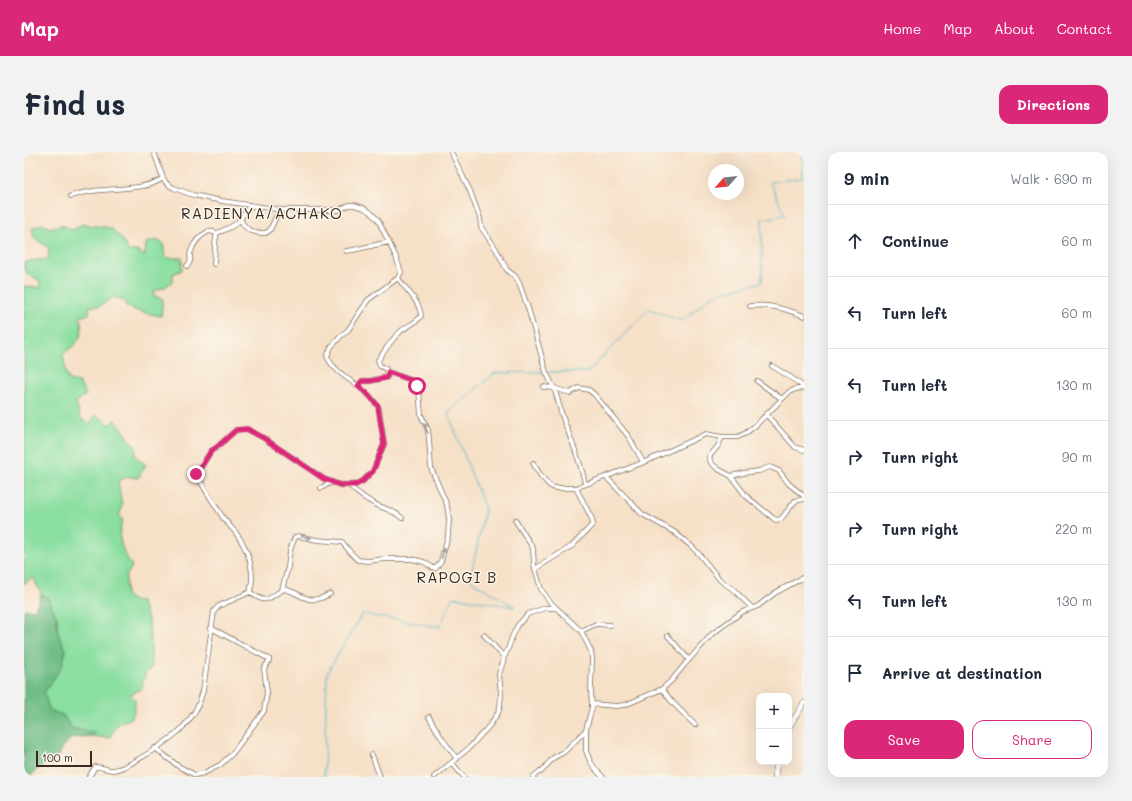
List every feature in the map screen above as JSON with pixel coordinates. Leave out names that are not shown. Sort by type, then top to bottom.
[{"type":"street","points":[[451,152],[470,191],[480,218],[481,227],[496,249],[507,270],[515,276],[519,284],[528,308],[546,372],[559,400],[563,419],[583,471],[585,484]]},
{"type":"street","points":[[153,153],[167,184],[187,192],[222,201],[282,210],[339,210],[344,209],[349,205],[358,206],[374,215],[389,242],[400,270],[398,278],[368,300],[348,330],[331,347],[327,356],[339,372],[369,395],[378,406],[384,444],[373,471],[368,477],[363,481],[349,485],[340,485],[324,479],[262,437],[247,429],[236,430],[211,451],[197,471],[196,474],[207,494],[236,534],[249,558],[251,574],[250,592]]},
{"type":"street","points":[[71,196],[92,191],[130,188],[157,183],[163,178]]},
{"type":"street","points":[[188,266],[191,261],[191,250],[201,236],[209,231],[216,233],[230,228],[241,220],[250,206]]},
{"type":"street","points":[[241,220],[246,228],[251,231],[256,233],[266,233],[270,230],[276,217],[282,210]]},
{"type":"street","points":[[214,264],[214,242],[216,233]]},
{"type":"street","points":[[346,251],[389,242]]},
{"type":"street","points":[[282,590],[284,577],[288,567],[290,550],[295,537],[299,536],[317,540],[342,542],[358,560],[412,560],[424,562],[433,568],[436,568],[441,561],[448,536],[449,519],[447,505],[431,468],[428,430],[422,415],[419,390],[411,380],[388,372],[380,366],[378,360],[391,340],[402,330],[418,320],[421,316],[420,310],[415,301],[398,278]]},
{"type":"street","points":[[750,306],[782,307],[804,316]]},
{"type":"street","points":[[772,366],[804,387]]},
{"type":"street","points":[[358,386],[362,381],[386,378],[388,372]]},
{"type":"street","points":[[757,381],[782,399]]},
{"type":"street","points":[[542,387],[554,388],[570,393],[579,388],[589,390],[594,394],[629,437],[643,462]]},
{"type":"street","points":[[533,463],[541,476],[550,486],[555,488],[576,488],[671,451],[706,434],[722,438],[738,437],[746,433],[789,392],[804,387]]},
{"type":"street","points":[[766,414],[795,447],[804,450]]},
{"type":"street","points":[[722,438],[718,446],[709,457],[711,463],[718,469],[731,476],[746,496],[776,520],[781,519],[795,501],[804,499]]},
{"type":"street","points":[[731,476],[743,473],[759,472],[770,467],[779,471],[789,484],[804,496]]},
{"type":"street","points":[[606,477],[642,514],[674,532],[690,545],[720,580],[734,590],[752,608]]},
{"type":"street","points":[[321,488],[332,482]]},
{"type":"street","points":[[349,485],[360,495],[376,504],[397,512],[402,518]]},
{"type":"street","points":[[535,569],[572,546],[593,524],[592,518],[576,488]]},
{"type":"street","points":[[515,520],[532,548],[535,569],[541,589],[550,602],[580,631],[591,651],[592,704],[586,730],[586,751],[594,766],[603,777]]},
{"type":"street","points":[[592,704],[616,706],[625,705],[662,689],[672,680],[712,634],[742,612],[758,606],[775,593],[804,577]]},
{"type":"street","points":[[250,592],[264,600],[271,598],[282,590],[286,590],[305,599],[312,600],[325,597],[330,594]]},
{"type":"street","points":[[88,777],[95,767],[114,770],[123,767],[171,738],[183,727],[200,704],[214,611],[216,608],[250,592]]},
{"type":"street","points":[[434,777],[469,748],[490,725],[498,713],[501,694],[499,674],[504,656],[518,625],[528,614],[545,608],[556,608]]},
{"type":"street","points":[[580,631],[596,624],[610,625]]},
{"type":"street","points":[[155,748],[186,771],[195,775],[204,773],[220,765],[232,754],[264,711],[267,692],[264,669],[269,659],[211,628]]},
{"type":"street","points":[[484,635],[504,656]]},
{"type":"street","points":[[668,636],[688,660]]},
{"type":"street","points":[[662,689],[673,703],[695,725]]},
{"type":"street","points":[[792,722],[804,703]]},
{"type":"street","points":[[429,717],[457,759]]},
{"type":"street","points":[[533,777],[540,772],[552,758],[564,752],[586,730]]},
{"type":"street","points":[[372,755],[380,777]]},
{"type":"street","points":[[452,763],[464,777]]},
{"type":"street","points":[[775,777],[777,765]]},
{"type":"green space","points":[[42,224],[50,228],[62,225],[73,230],[82,224],[111,228],[123,240],[128,251],[137,251],[145,256],[146,243],[156,240],[164,244],[164,254],[168,258],[182,258],[182,270],[173,274],[173,281],[165,287],[154,291],[154,296],[163,299],[161,316],[141,312],[127,307],[124,300],[113,297],[100,306],[90,306],[89,314],[80,317],[82,329],[81,334],[73,346],[63,354],[66,373],[70,381],[79,382],[86,395],[76,402],[80,418],[89,424],[96,415],[110,425],[115,419],[136,448],[135,456],[146,465],[138,478],[127,477],[118,481],[122,505],[119,517],[123,520],[120,533],[121,544],[132,566],[126,577],[126,595],[133,601],[141,602],[149,621],[152,667],[145,674],[142,688],[130,695],[135,699],[135,709],[130,719],[119,723],[109,738],[92,736],[95,732],[71,728],[63,715],[50,711],[43,693],[62,666],[66,650],[57,631],[57,619],[49,598],[41,594],[33,577],[24,584],[24,286],[41,288],[39,280],[27,274],[24,264],[29,261],[48,259],[49,248],[34,238],[32,228]]},
{"type":"green space","points":[[41,594],[49,598],[57,619],[57,631],[66,650],[62,666],[44,693],[50,711],[63,715],[71,728],[95,732],[92,736],[72,738],[62,747],[57,758],[38,769],[29,777],[24,777],[24,609],[35,610]]},
{"type":"waterway","points":[[549,372],[588,372],[649,309],[682,321],[714,294],[762,282],[762,219],[785,215],[770,182],[803,178],[803,152]]},
{"type":"waterway","points":[[324,777],[327,673],[362,614],[439,627],[454,597],[515,607],[470,580],[485,509],[448,413],[495,373],[544,372]]},
{"type":"district","name":"RADIENYA/ACHAKO","points":[[262,214]]},
{"type":"district","name":"RAPOGI B","points":[[457,578]]},
{"type":"route","points":[[196,474],[197,470],[204,463],[211,451],[236,430],[247,429],[262,437],[324,479],[340,485],[355,485],[363,481],[373,471],[384,444],[378,406],[366,392],[361,390],[358,386],[362,381],[386,378],[388,372],[411,380],[417,386]]}]
